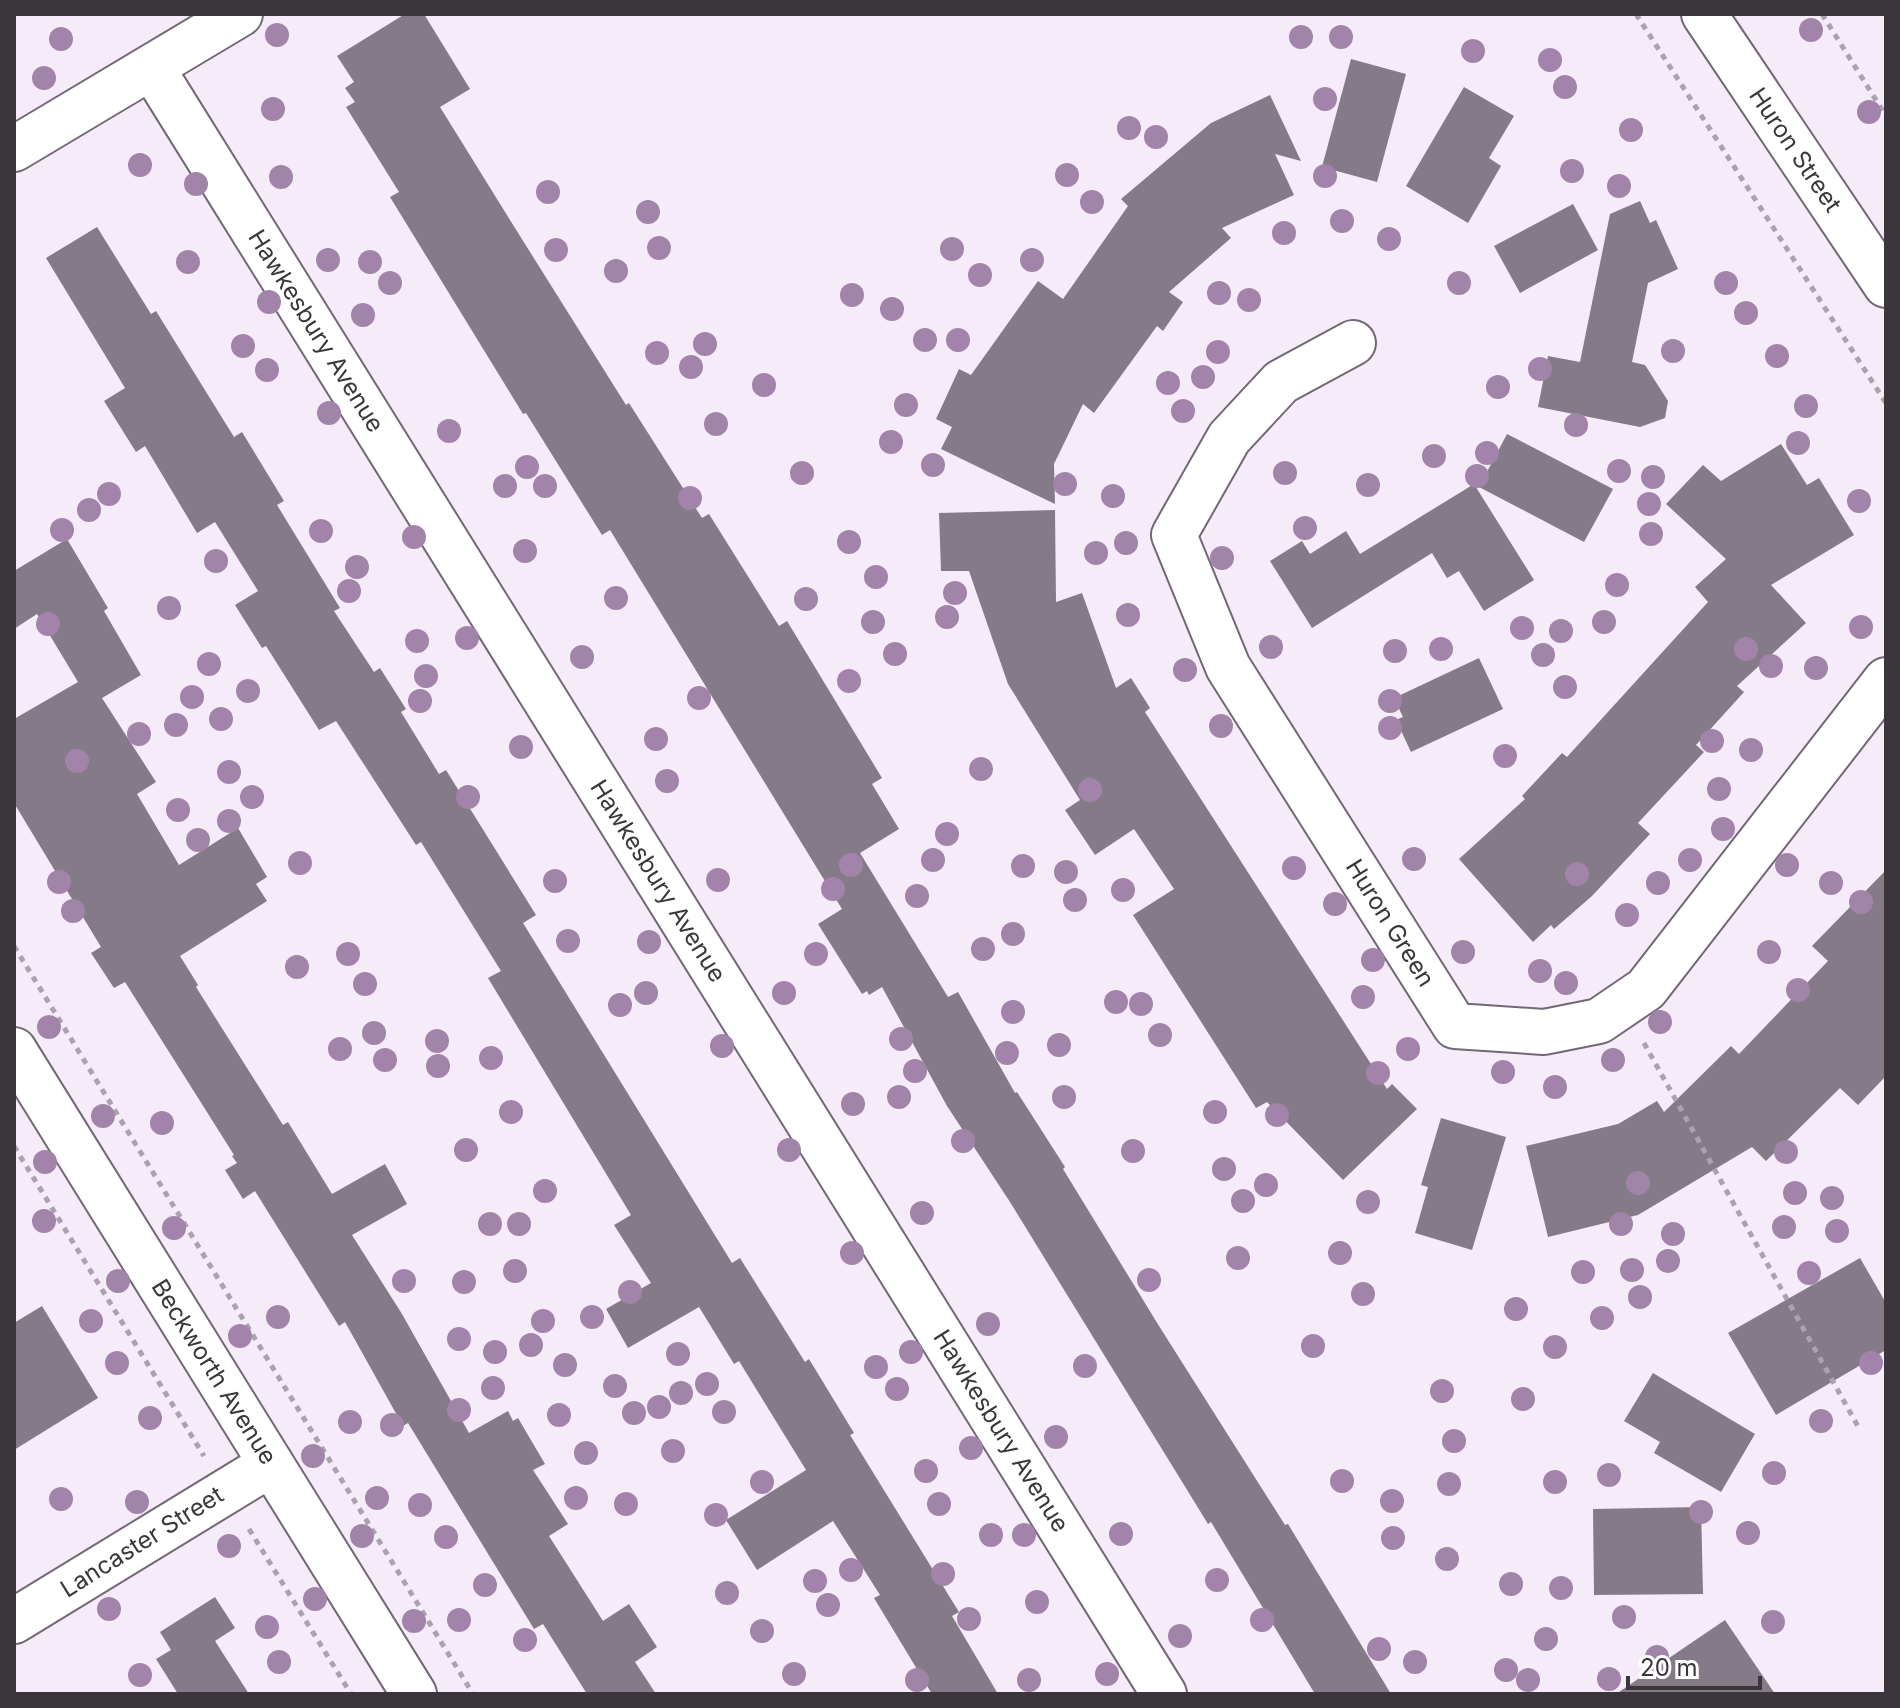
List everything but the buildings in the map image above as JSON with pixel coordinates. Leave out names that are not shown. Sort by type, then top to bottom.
[{"type":"street","points":[[14,149],[240,14]]},
{"type":"street","name":"Huron Street","points":[[1704,14],[1886,285]]},
{"type":"street","name":"Hawkesbury Avenue","points":[[152,68],[1164,1694]]},
{"type":"street","name":"Huron Green","points":[[1353,343],[1281,382],[1229,438],[1174,535],[1228,667],[1455,1026],[1544,1032],[1599,1021],[1646,989],[1886,680]]},
{"type":"street","name":"Beckworth Avenue","points":[[14,1050],[414,1694]]},
{"type":"street","name":"Lancaster Street","points":[[14,1621],[271,1464]]},
{"type":"path","points":[[1636,14],[1886,403]]},
{"type":"path","points":[[1822,14],[1886,116]]},
{"type":"path","points":[[14,946],[473,1694]]},
{"type":"path","points":[[1643,1041],[1860,1430]]},
{"type":"path","points":[[14,1146],[351,1694]]}]
